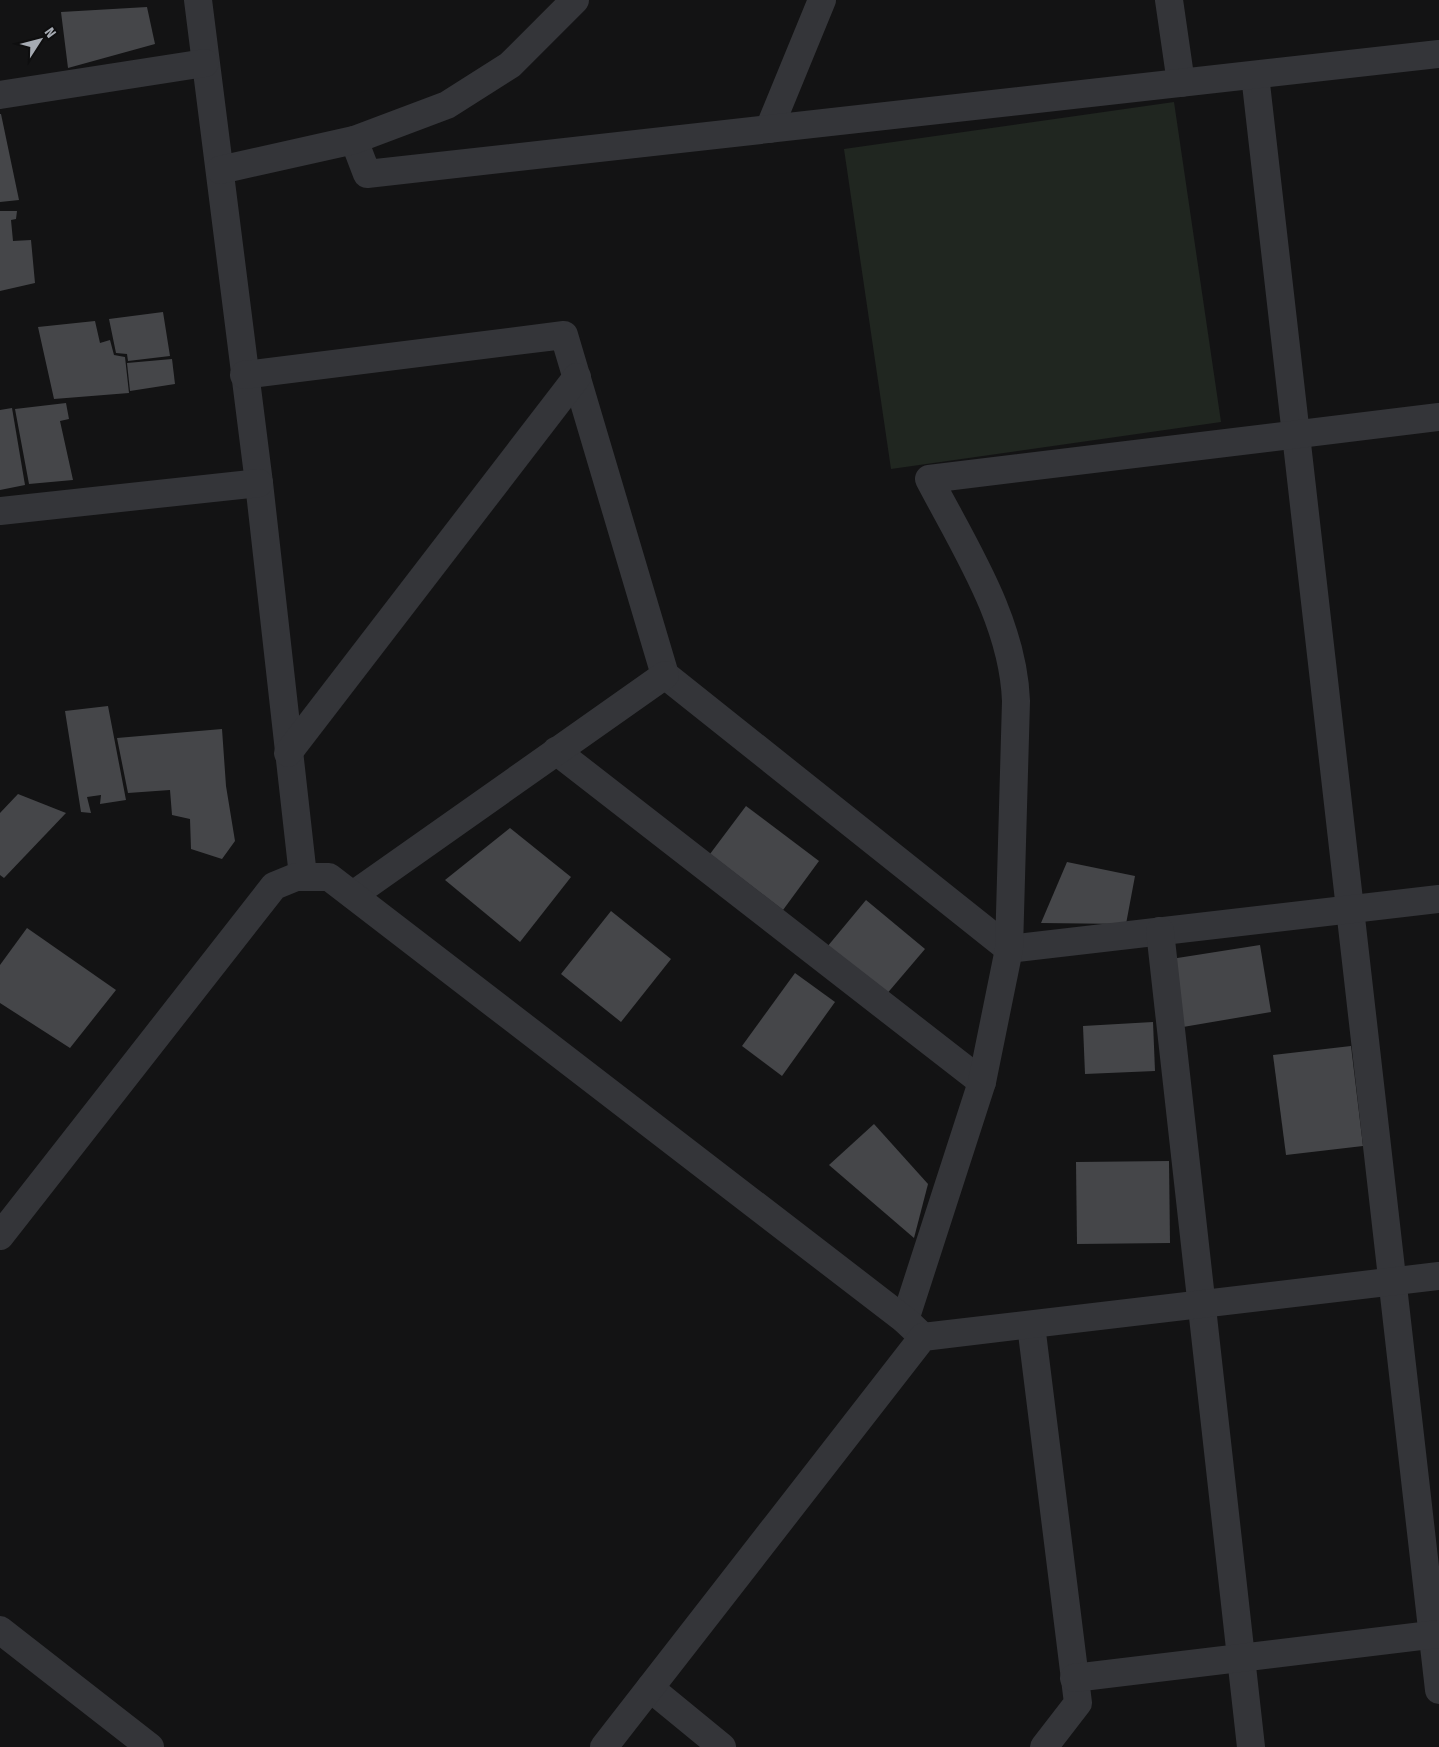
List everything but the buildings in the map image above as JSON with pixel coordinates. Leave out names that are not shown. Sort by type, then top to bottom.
[{"type":"street","points":[[198,0],[258,482],[303,876]]},
{"type":"street","points":[[220,170],[354,140],[446,105],[510,65],[575,0]]},
{"type":"street","points":[[769,129],[822,0]]},
{"type":"street","points":[[1168,0],[1181,83]]},
{"type":"street","points":[[354,140],[367,174],[1439,54]]},
{"type":"street","points":[[0,95],[205,63]]},
{"type":"street","points":[[1255,75],[1393,1282],[1436,1635],[1439,1690]]},
{"type":"street","points":[[244,375],[564,335],[665,675],[1010,948],[1439,899]]},
{"type":"street","points":[[288,753],[577,376]]},
{"type":"street","points":[[604,1747],[650,1688],[914,1328],[982,1082],[1010,948],[1015,680],[998,618],[981,578],[929,479],[1439,417]]},
{"type":"street","points":[[0,511],[258,482]]},
{"type":"street","points":[[353,895],[665,675]]},
{"type":"street","points":[[556,751],[982,1082]]},
{"type":"street","points":[[0,1236],[274,886],[303,876],[330,877],[914,1328],[1031,1325],[1439,1276]]},
{"type":"street","points":[[1160,931],[1251,1747]]},
{"type":"street","points":[[1031,1325],[1078,1703],[1044,1747]]},
{"type":"street","points":[[0,1630],[150,1747]]},
{"type":"street","points":[[1074,1678],[1436,1635]]},
{"type":"street","points":[[650,1688],[722,1747]]},
{"type":"shaded area","points":[[1174,102],[1221,422],[891,469],[844,149]]}]
